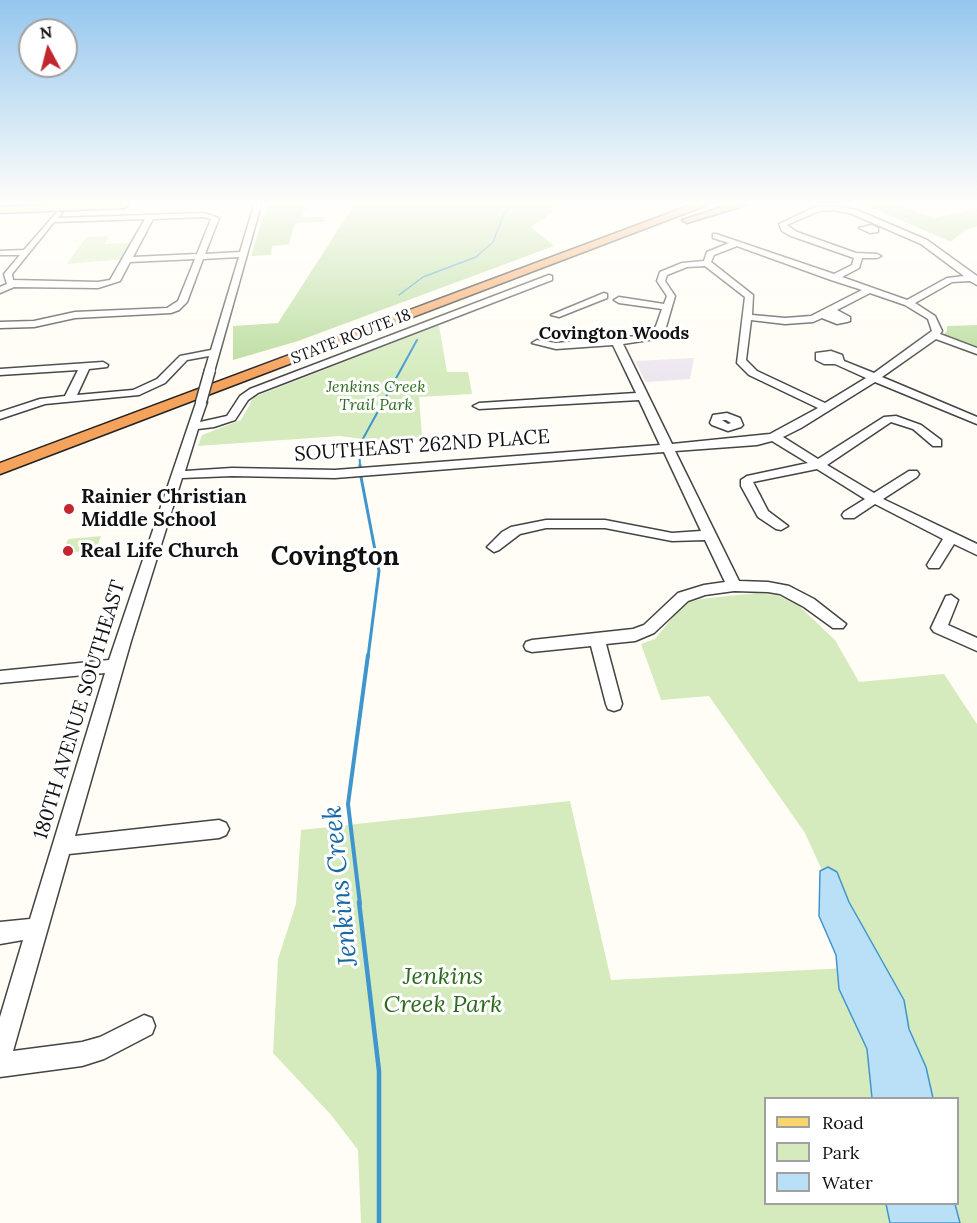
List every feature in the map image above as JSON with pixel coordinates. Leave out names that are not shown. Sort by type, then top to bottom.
[{"type":"highway","name":"STATE ROUTE 18","points":[[424,307],[539,262]]},
{"type":"highway","name":"STATE ROUTE 18","points":[[0,458],[553,262]]},
{"type":"highway","points":[[513,277],[558,262]]},
{"type":"highway","name":"STATE ROUTE 18","points":[[0,469],[397,316]]},
{"type":"street","points":[[13,284],[9,281],[8,274],[18,262]]},
{"type":"street","points":[[0,290],[13,284],[107,284],[117,279],[127,262]]},
{"type":"street","points":[[0,325],[34,324],[80,314],[168,310],[182,302],[198,262]]},
{"type":"street","name":"180TH AVENUE SOUTHEAST","points":[[0,1055],[116,666],[201,402],[241,262]]},
{"type":"street","points":[[789,262],[908,303],[932,318],[937,325],[935,336],[873,378],[774,437],[874,499],[950,539],[977,550]]},
{"type":"street","points":[[834,278],[856,266],[856,262]]},
{"type":"street","points":[[952,262],[975,279]]},
{"type":"street","points":[[537,343],[556,346],[652,337],[662,327],[671,296],[662,281],[663,274],[685,265],[707,263],[735,283],[750,287],[741,361],[753,373],[824,407]]},
{"type":"street","points":[[193,426],[214,424],[231,418],[244,398],[274,383],[549,278]]},
{"type":"street","points":[[908,303],[950,280],[975,279]]},
{"type":"street","points":[[748,317],[800,321],[826,313],[869,290]]},
{"type":"street","points":[[556,315],[604,296],[603,299],[607,301],[619,300],[667,307]]},
{"type":"street","points":[[935,336],[977,351]]},
{"type":"street","points":[[617,342],[734,585]]},
{"type":"street","points":[[0,416],[44,401],[102,398],[135,393],[161,381],[184,358],[214,352]]},
{"type":"street","points":[[838,362],[977,421]]},
{"type":"street","points":[[0,372],[104,365]]},
{"type":"street","points":[[69,399],[85,367]]},
{"type":"street","points":[[479,406],[563,396],[643,396]]},
{"type":"street","points":[[781,526],[763,514],[746,482],[752,477],[818,465],[885,420],[891,419],[917,428],[937,442]]},
{"type":"street","points":[[732,428],[741,443]]},
{"type":"street","name":"SOUTHEAST 262ND PLACE","points":[[177,475],[232,472],[335,474],[741,443],[774,437]]},
{"type":"street","points":[[849,515],[913,474]]},
{"type":"street","points":[[494,547],[516,530],[562,523],[605,524],[664,537],[710,535]]},
{"type":"street","points":[[934,564],[950,539]]},
{"type":"street","points":[[532,646],[635,635],[649,629],[683,597],[704,590],[734,585],[784,590],[809,603],[838,624]]},
{"type":"street","points":[[951,600],[939,628],[977,645]]},
{"type":"street","points":[[597,640],[614,704]]},
{"type":"street","points":[[0,677],[116,666]]},
{"type":"street","points":[[62,846],[219,830]]},
{"type":"street","points":[[0,933],[38,928]]},
{"type":"street","points":[[0,1065],[82,1054],[104,1047],[144,1026]]},
{"type":"shaded area","points":[[694,358],[690,379],[648,382],[645,381],[635,361]]},
{"type":"green space","points":[[317,262],[511,262],[298,341],[233,360],[233,326],[278,323]]},
{"type":"green space","name":"Jenkins Creek Trail Park","points":[[439,325],[447,372],[468,372],[472,394],[419,397],[422,437],[370,440],[340,436],[198,446],[202,435],[241,420],[254,397]]},
{"type":"green space","points":[[977,325],[977,348],[942,336],[947,331],[947,326]]},
{"type":"green space","points":[[101,536],[96,550],[63,553],[68,539]]},
{"type":"green space","name":"Jenkins Creek Park","points":[[756,593],[777,595],[798,605],[835,640],[859,682],[944,674],[977,724],[977,1223],[361,1223],[358,1150],[332,1116],[273,1053],[278,959],[296,904],[301,830],[570,801],[611,980],[866,967],[805,833],[709,696],[661,700],[641,644],[655,639],[684,604],[700,599]]},
{"type":"water","points":[[828,867],[837,872],[849,902],[904,1000],[909,1029],[926,1067],[933,1097],[872,1097],[867,1049],[839,989],[836,955],[819,916],[820,871]]},
{"type":"water","points":[[886,1205],[955,1205],[960,1223],[890,1223]]},
{"type":"waterway","name":"Jenkins Creek","points":[[399,295],[423,277],[463,262]]},
{"type":"waterway","name":"Jenkins Creek","points":[[360,466],[359,446],[417,340]]},
{"type":"waterway","name":"Jenkins Creek","points":[[361,477],[379,571],[368,657]]},
{"type":"waterway","name":"Jenkins Creek","points":[[360,904],[348,804],[368,655]]},
{"type":"waterway","name":"Jenkins Creek","points":[[359,902],[379,1071],[379,1223]]},
{"type":"place","name":"Rainier Christian Middle School","points":[[69,509]]},
{"type":"place","name":"Real Life Church","points":[[68,551]]},
{"type":"district","name":"Covington Woods","points":[[614,334]]},
{"type":"district","name":"Covington","points":[[335,558]]}]
